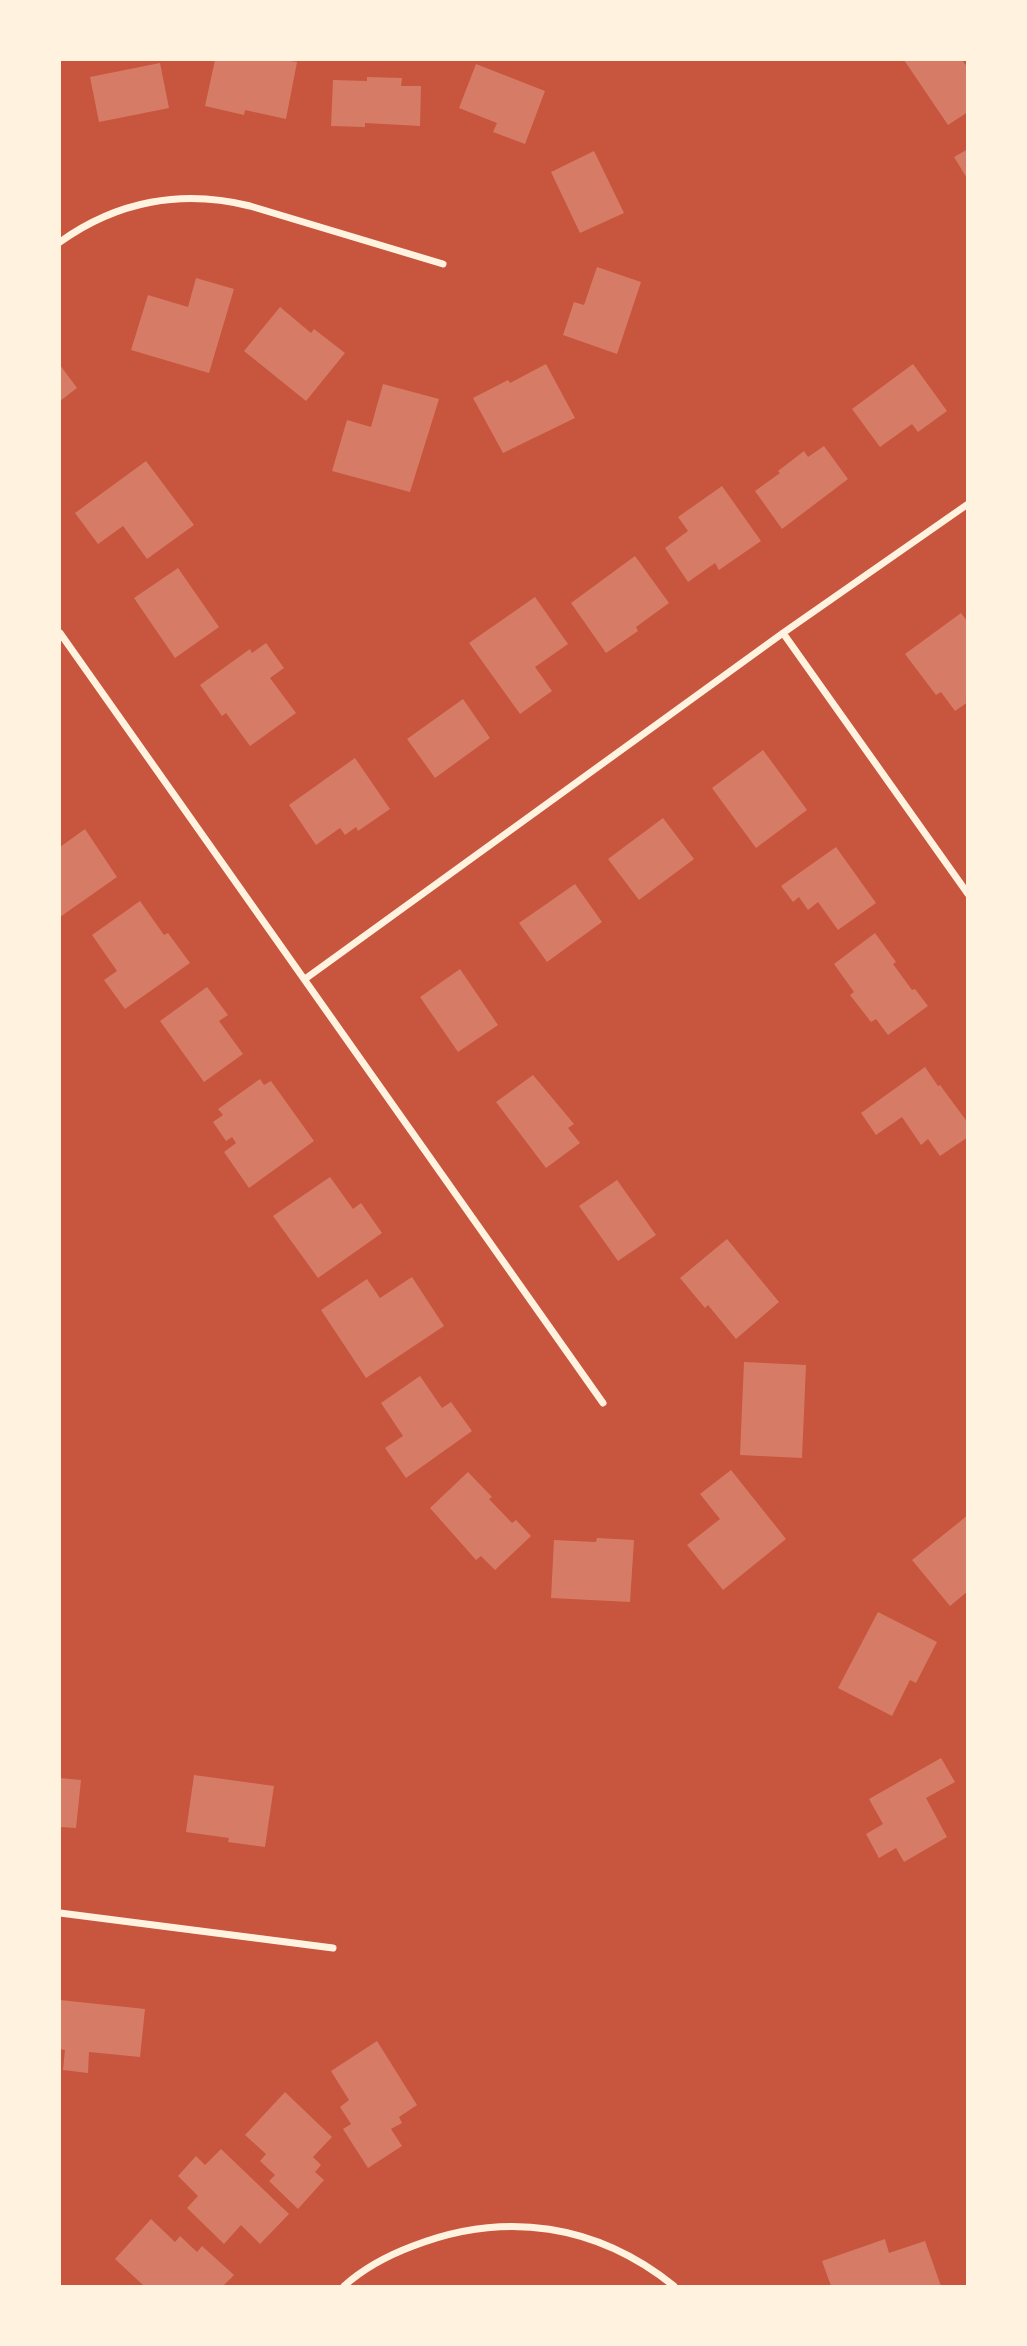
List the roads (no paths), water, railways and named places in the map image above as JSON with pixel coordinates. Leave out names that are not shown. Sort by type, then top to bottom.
[{"type":"street","points":[[60,242],[91,221],[126,207],[151,201],[196,198],[250,206],[443,264]]},
{"type":"street","points":[[305,979],[783,633],[968,504]]},
{"type":"street","points":[[60,633],[603,1403]]},
{"type":"street","points":[[783,633],[968,894]]},
{"type":"street","points":[[60,1913],[333,1948]]},
{"type":"street","points":[[344,2287],[352,2279],[396,2252],[429,2239],[477,2227],[513,2226],[580,2236],[617,2250],[642,2263],[674,2287]]}]
